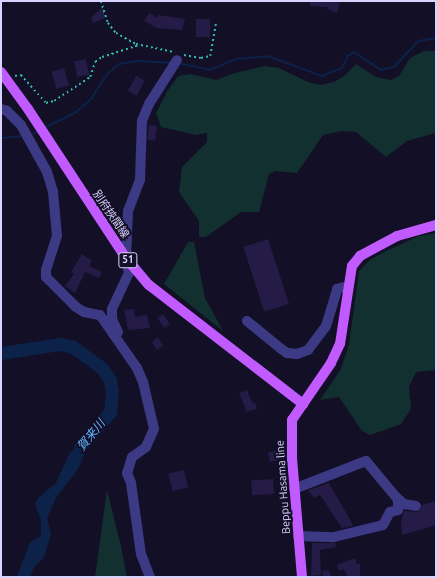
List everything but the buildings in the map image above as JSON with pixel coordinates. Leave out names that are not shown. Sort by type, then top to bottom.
[{"type":"main road","name":"別府挾間線","points":[[1,72],[28,109],[126,258],[149,285],[303,404]]},
{"type":"main road","name":"Beppu Hasama line","points":[[302,577],[290,438],[292,420],[331,363],[340,344],[345,324],[348,286],[352,266],[360,256],[397,236],[436,225]]},
{"type":"street","points":[[128,356],[112,319],[112,310],[129,273],[126,258],[128,211],[140,180],[142,161],[142,121],[149,104],[178,55]]},
{"type":"street","points":[[1,109],[7,111],[21,125],[47,172],[53,192],[58,236],[46,270],[46,277],[76,307],[84,312],[100,315],[128,356],[143,382],[154,429],[146,448],[132,457],[127,473],[132,489],[141,554],[150,577]]},
{"type":"street","points":[[247,321],[287,353],[297,354],[308,350],[326,326],[337,289],[348,286]]},
{"type":"street","points":[[294,489],[366,461],[398,499],[404,504],[416,506]]},
{"type":"street","points":[[298,536],[347,536],[383,525],[390,512],[398,510],[398,499]]},
{"type":"path","points":[[101,1],[108,23],[116,33],[140,45],[178,55],[201,58],[210,56],[216,23]]},
{"type":"path","points":[[11,78],[21,75],[46,103],[54,101],[90,76],[95,62],[102,57],[140,45]]},
{"type":"green space","points":[[424,51],[436,51],[436,133],[407,141],[386,157],[356,132],[342,131],[323,135],[297,173],[275,171],[269,174],[259,212],[241,212],[206,237],[199,237],[199,221],[179,192],[182,167],[207,142],[207,133],[196,135],[161,127],[156,113],[168,90],[178,76],[190,74],[216,80],[235,73],[265,66],[279,68],[308,82],[321,85],[334,82],[344,76],[356,64],[376,77],[391,80],[399,76],[410,58]]},
{"type":"green space","points":[[436,233],[436,370],[416,372],[409,387],[411,409],[401,424],[370,435],[362,431],[339,397],[320,400],[341,369],[349,344],[359,271],[370,260],[384,252],[419,236]]},
{"type":"green space","points":[[188,242],[194,242],[205,298],[223,331],[164,284]]},
{"type":"green space","points":[[107,490],[121,546],[127,577],[95,577]]},
{"type":"water","points":[[88,432],[97,440],[88,446],[78,469],[56,498],[47,519],[51,534],[44,557],[33,569],[30,577],[17,577],[30,542],[41,536],[41,521],[35,504],[38,498],[56,483],[69,454]]},
{"type":"waterway","points":[[178,63],[210,70],[236,59],[268,56],[322,76],[342,68],[348,56],[354,52],[381,70],[394,67],[418,41],[436,38]]},
{"type":"waterway","points":[[44,128],[75,113],[91,99],[108,73],[119,64],[138,61],[171,63]]},
{"type":"waterway","points":[[30,135],[39,131]]},
{"type":"waterway","points":[[1,138],[24,136]]},
{"type":"waterway","name":"賀来川","points":[[1,353],[60,344],[73,347],[103,369],[110,380],[112,391],[110,412],[80,447]]}]
